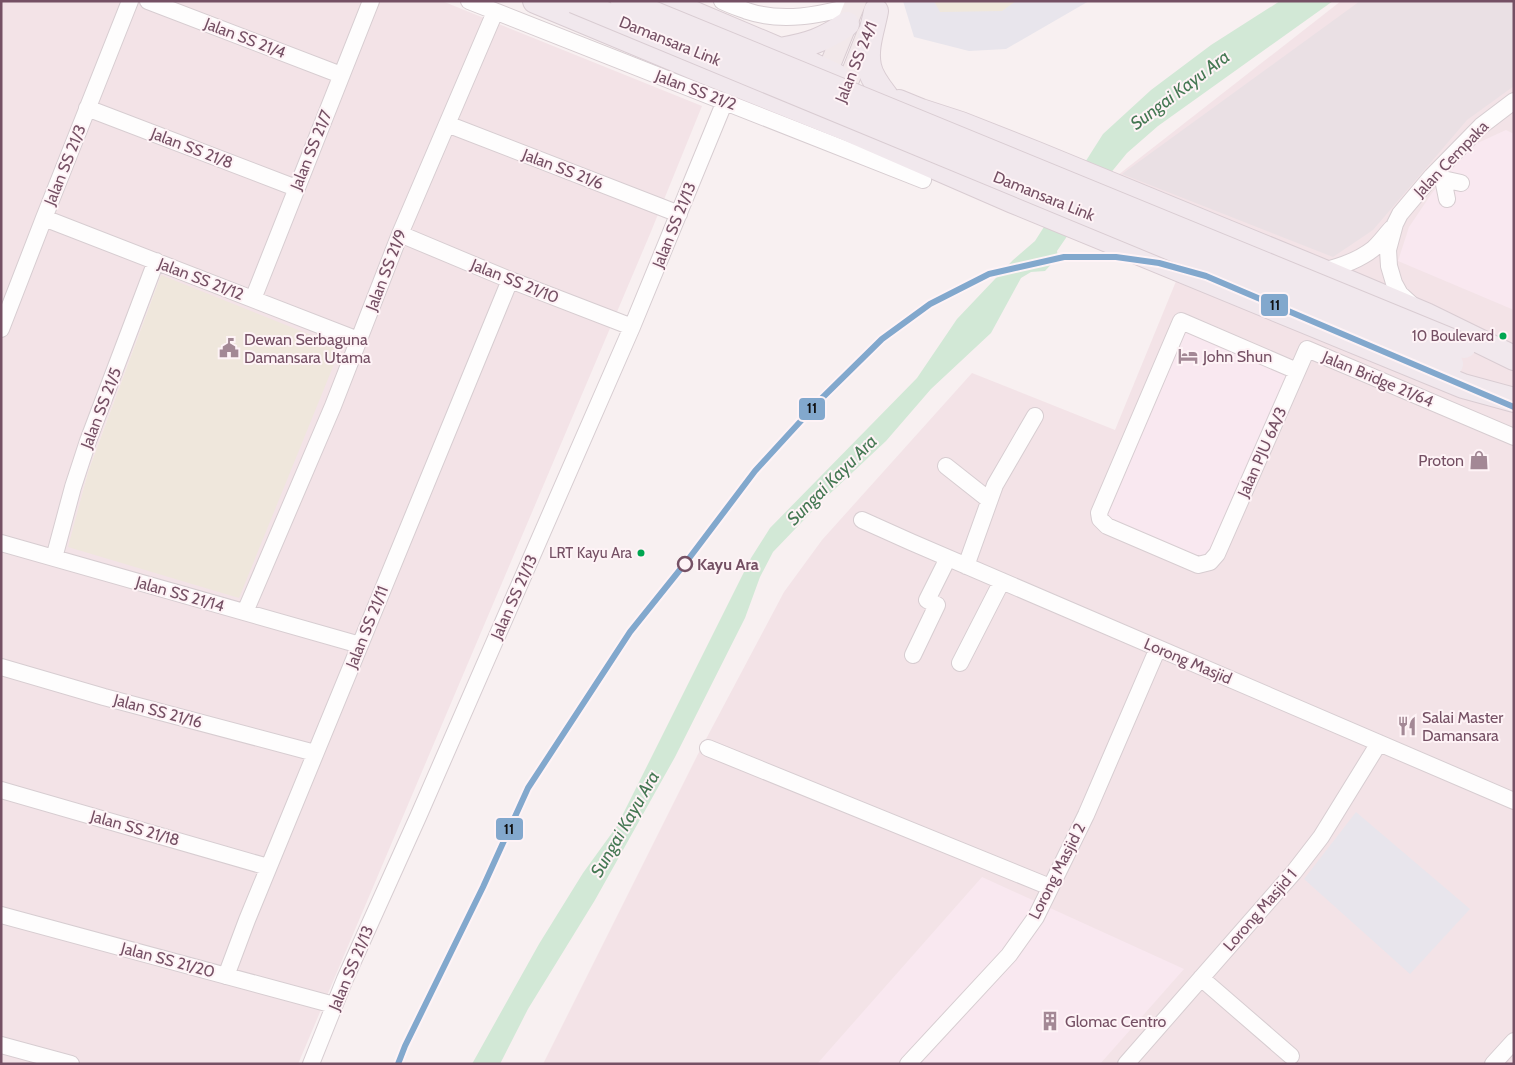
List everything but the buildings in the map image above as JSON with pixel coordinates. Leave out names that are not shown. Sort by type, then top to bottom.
[{"type":"highway","points":[[535,1],[893,149],[1013,202],[1464,386],[1514,400]]},
{"type":"highway","name":"Damansara Link","points":[[574,1],[1458,355],[1514,364]]},
{"type":"highway","name":"Damansara Link","points":[[623,1],[1458,355],[1514,392]]},
{"type":"highway","points":[[664,1],[719,12],[780,50],[837,77],[921,111],[961,124],[1037,154],[1322,271],[1426,315],[1514,358]]},
{"type":"highway","points":[[780,50],[814,43],[830,36],[863,9]]},
{"type":"highway","points":[[863,9],[869,66],[874,78],[886,96]]},
{"type":"highway","points":[[698,70],[722,70],[729,67],[735,59],[735,44],[719,12]]},
{"type":"highway","points":[[893,149],[887,141],[888,123],[901,112],[921,111]]},
{"type":"main road","name":"Jalan SS 24/1","points":[[821,119],[863,9]]},
{"type":"main road","name":"Jalan SS 24/1","points":[[837,77],[863,9]]},
{"type":"street","name":"Jalan SS 21/3","points":[[1,329],[130,1]]},
{"type":"street","name":"Jalan SS 21/4","points":[[148,1],[342,75]]},
{"type":"street","name":"Jalan SS 21/7","points":[[253,299],[371,1]]},
{"type":"street","name":"Jalan SS 21/2","points":[[469,1],[923,180]]},
{"type":"street","points":[[719,12],[749,12],[782,18],[863,9]]},
{"type":"street","name":"Jalan SS 21/9","points":[[244,612],[333,406],[400,234],[494,12]]},
{"type":"street","name":"Jalan SS 21/13","points":[[311,1064],[334,1005],[632,327],[725,101]]},
{"type":"street","name":"Jalan Cempaka","points":[[1426,315],[1406,302],[1394,283],[1389,266],[1388,250],[1395,224],[1400,214],[1440,175],[1481,126],[1514,101]]},
{"type":"street","name":"Jalan SS 21/8","points":[[87,108],[296,188]]},
{"type":"street","name":"Jalan SS 21/6","points":[[447,124],[679,214]]},
{"type":"street","points":[[1440,175],[1461,183]]},
{"type":"street","points":[[1440,175],[1447,200]]},
{"type":"street","name":"Jalan SS 21/12","points":[[44,218],[358,340]]},
{"type":"street","name":"Jalan Cempaka","points":[[1322,271],[1358,258],[1374,248],[1395,224]]},
{"type":"street","name":"Jalan SS 21/10","points":[[400,234],[510,280],[632,327]]},
{"type":"street","name":"Jalan SS 21/5","points":[[54,558],[73,487],[88,441],[156,261]]},
{"type":"street","name":"Jalan SS 21/11","points":[[226,976],[268,867],[510,280]]},
{"type":"street","name":"Jalan PJU 6A/3","points":[[1298,371],[1181,321],[1099,513],[1100,519],[1107,526],[1198,565],[1210,562],[1217,554],[1298,371],[1307,349]]},
{"type":"street","name":"Jalan Bridge 21/64","points":[[1307,349],[1514,437]]},
{"type":"street","points":[[966,566],[995,485],[1035,416]]},
{"type":"street","points":[[946,466],[989,500]]},
{"type":"street","name":"Lorong Masjid","points":[[862,520],[1514,802]]},
{"type":"street","name":"Jalan SS 21/14","points":[[1,543],[360,645]]},
{"type":"street","points":[[913,655],[937,605],[927,600],[948,558]]},
{"type":"street","points":[[960,663],[1002,581]]},
{"type":"street","name":"Lorong Masjid 2","points":[[908,1064],[1009,955],[1036,917],[1086,815],[1158,648]]},
{"type":"street","name":"Jalan SS 21/16","points":[[1,667],[315,753]]},
{"type":"street","name":"Lorong Masjid 1","points":[[1126,1064],[1294,872],[1315,844],[1378,743]]},
{"type":"street","points":[[708,748],[1050,887]]},
{"type":"street","name":"Jalan SS 21/18","points":[[1,790],[268,867]]},
{"type":"street","name":"Jalan SS 21/20","points":[[1,915],[334,1005]]},
{"type":"street","points":[[1201,978],[1291,1056]]},
{"type":"street","points":[[1493,1064],[1514,1041]]},
{"type":"street","points":[[1,1045],[70,1064]]},
{"type":"shaded area","points":[[1,1],[442,1],[702,106],[650,234],[298,1064],[1,1064]],"holes":[[[161,275],[69,547],[88,472]]]},
{"type":"shaded area","points":[[903,1],[1089,1],[1006,49],[969,51],[914,37]]},
{"type":"shaded area","points":[[934,1],[1016,1],[1002,11],[940,12]]},
{"type":"shaded area","points":[[1341,1],[1514,1],[1514,1064],[543,1064],[697,756],[784,592],[822,540],[972,373],[1115,430],[1204,213],[1118,175]]},
{"type":"shaded area","points":[[1360,1],[1514,1],[1514,86],[1467,120],[1373,230],[1333,257],[1122,174]]},
{"type":"shaded area","name":"10 Boulevard","points":[[1506,130],[1514,134],[1514,310],[1398,261],[1409,227],[1432,193],[1471,146]]},
{"type":"shaded area","points":[[161,275],[341,347],[239,598],[68,547],[88,472]]},
{"type":"shaded area","points":[[1175,323],[1302,378],[1220,565],[1094,513]]},
{"type":"shaded area","points":[[1356,812],[1470,909],[1410,974],[1304,879]]},
{"type":"shaded area","points":[[982,877],[1184,969],[1100,1064],[817,1064]]},
{"type":"water","name":"Sungai Kayu Ara","points":[[1280,1],[1333,1],[1158,126],[1127,153],[1109,175],[1057,251],[1058,257],[1045,271],[1031,272],[1021,278],[991,333],[931,389],[886,441],[822,501],[773,552],[760,577],[745,618],[675,757],[595,900],[528,1009],[500,1064],[472,1064],[539,944],[583,873],[617,826],[751,558],[770,528],[917,378],[957,319],[1013,260],[1035,241],[1103,134],[1151,90],[1211,45]]},
{"type":"transit line","name":"11","points":[[398,1064],[528,788],[630,632],[755,471],[820,400],[882,339],[930,304],[989,274],[1064,257],[1116,257],[1159,263],[1206,276],[1514,407]]},
{"type":"place","name":"10 Boulevard","points":[[1503,336]]},
{"type":"place","name":"Dewan Serbaguna Damansara Utama","points":[[229,348]]},
{"type":"place","name":"John Shun","points":[[1188,356]]},
{"type":"place","name":"Proton","points":[[1479,460]]},
{"type":"place","name":"LRT Kayu Ara","points":[[641,553]]},
{"type":"place","name":"Kayu Ara","points":[[685,564]]},
{"type":"place","name":"Salai Master Damansara","points":[[1407,726]]},
{"type":"place","name":"Glomac Centro","points":[[1050,1021]]}]
